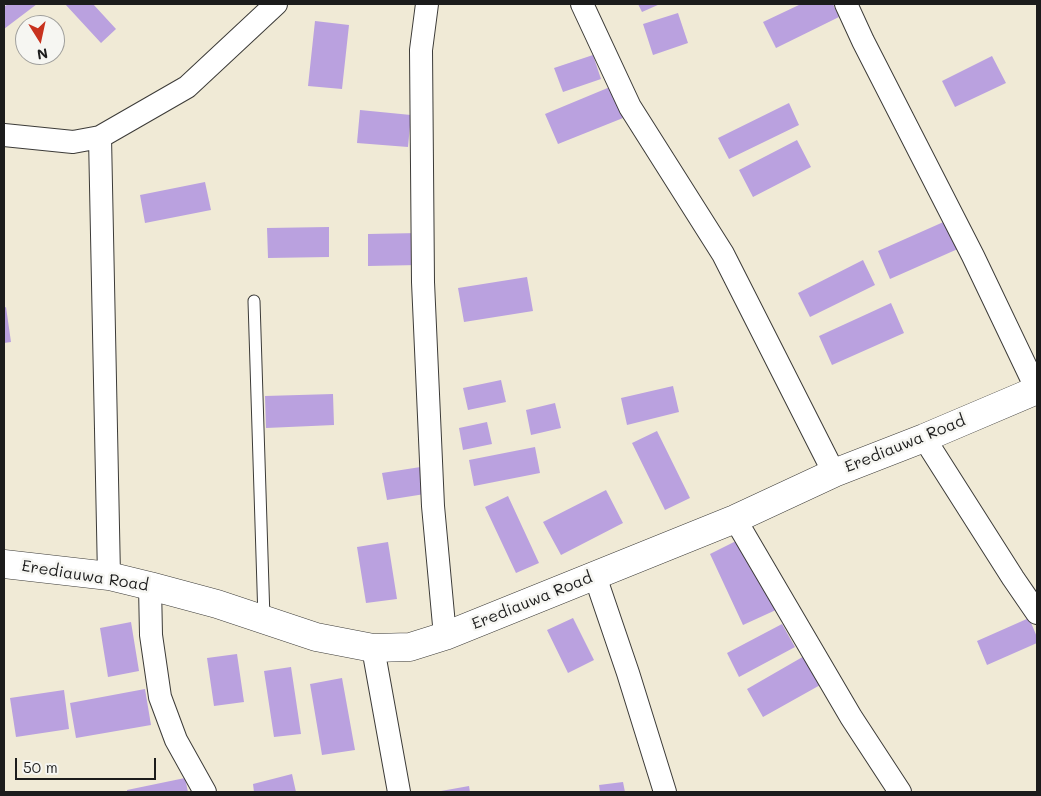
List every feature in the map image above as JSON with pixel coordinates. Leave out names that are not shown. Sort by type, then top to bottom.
[{"type":"street","points":[[4,135],[73,142],[100,137],[188,87],[276,4]]},
{"type":"street","points":[[427,4],[421,50],[423,282],[433,506],[445,636]]},
{"type":"street","points":[[582,4],[630,107],[724,254],[834,473]]},
{"type":"street","points":[[846,4],[973,256],[1037,390]]},
{"type":"street","points":[[100,137],[109,576]]},
{"type":"street","name":"Erediauwa Road","points":[[4,564],[109,576],[217,604],[316,637],[373,648],[410,646],[445,636],[735,519],[834,473],[924,438],[1037,390]]},
{"type":"street","points":[[924,438],[1013,578],[1037,612]]},
{"type":"street","points":[[735,519],[851,717],[900,792]]},
{"type":"street","points":[[594,576],[628,673],[665,792]]},
{"type":"street","points":[[150,586],[151,635],[160,696],[176,740],[205,792]]},
{"type":"street","points":[[373,648],[399,792]]},
{"type":"lane","points":[[254,301],[264,620]]},
{"type":"building","points":[[8,4],[37,4],[22,15],[15,15],[15,21],[4,29],[4,7]]},
{"type":"building","points":[[65,4],[93,4],[116,29],[101,43]]},
{"type":"building","points":[[638,4],[660,4],[642,12]]},
{"type":"building","points":[[801,4],[833,4],[839,17],[776,48],[763,22]]},
{"type":"building","points":[[678,13],[688,43],[653,55],[643,24]]},
{"type":"building","points":[[315,21],[349,25],[342,89],[308,86]]},
{"type":"building","points":[[593,55],[601,79],[563,92],[554,68]]},
{"type":"building","points":[[992,56],[1006,83],[955,107],[942,81]]},
{"type":"building","points":[[610,87],[623,118],[558,144],[545,114]]},
{"type":"building","points":[[789,103],[799,125],[729,159],[718,138]]},
{"type":"building","points":[[360,110],[411,115],[408,147],[357,143]]},
{"type":"building","points":[[797,140],[811,167],[753,197],[739,170]]},
{"type":"building","points":[[205,182],[211,210],[145,223],[140,195]]},
{"type":"building","points":[[948,220],[960,248],[890,279],[878,251]]},
{"type":"building","points":[[329,227],[329,257],[268,258],[267,228]]},
{"type":"building","points":[[419,233],[419,265],[368,266],[368,234]]},
{"type":"building","points":[[863,260],[875,285],[810,317],[798,293]]},
{"type":"building","points":[[527,277],[533,311],[464,322],[458,288]]},
{"type":"building","points":[[891,303],[904,333],[832,365],[819,336]]},
{"type":"building","points":[[6,307],[11,342],[4,343],[4,308]]},
{"type":"building","points":[[501,380],[506,402],[468,410],[463,388]]},
{"type":"building","points":[[673,386],[679,412],[627,425],[621,398]]},
{"type":"building","points":[[333,394],[334,425],[266,428],[265,396]]},
{"type":"building","points":[[555,403],[561,428],[531,435],[526,410]]},
{"type":"building","points":[[487,422],[492,444],[463,450],[459,428]]},
{"type":"building","points":[[657,431],[690,498],[665,510],[632,443]]},
{"type":"building","points":[[535,447],[540,473],[474,486],[469,460]]},
{"type":"building","points":[[427,466],[431,493],[387,500],[382,473]]},
{"type":"building","points":[[606,490],[623,523],[561,555],[543,522]]},
{"type":"building","points":[[508,496],[539,563],[516,573],[485,507]]},
{"type":"building","points":[[744,537],[778,609],[743,625],[710,554]]},
{"type":"building","points":[[388,542],[397,599],[366,603],[357,547]]},
{"type":"building","points":[[573,618],[594,660],[568,673],[547,630]]},
{"type":"building","points":[[1029,618],[1037,637],[1037,643],[987,665],[977,641]]},
{"type":"building","points":[[131,622],[139,671],[108,677],[100,628]]},
{"type":"building","points":[[782,624],[795,647],[739,677],[727,653]]},
{"type":"building","points":[[237,654],[244,702],[214,706],[207,658]]},
{"type":"building","points":[[806,655],[822,684],[763,717],[747,689]]},
{"type":"building","points":[[291,667],[301,734],[274,737],[264,671]]},
{"type":"building","points":[[342,678],[355,750],[322,755],[310,684]]},
{"type":"building","points":[[145,689],[151,725],[76,738],[70,703]]},
{"type":"building","points":[[64,690],[69,729],[16,737],[10,698]]},
{"type":"building","points":[[292,774],[296,792],[254,792],[253,784]]},
{"type":"building","points":[[185,778],[188,792],[127,792],[127,790]]},
{"type":"building","points":[[623,782],[625,792],[600,792],[599,785]]},
{"type":"building","points":[[469,786],[470,792],[441,792],[441,791]]}]
